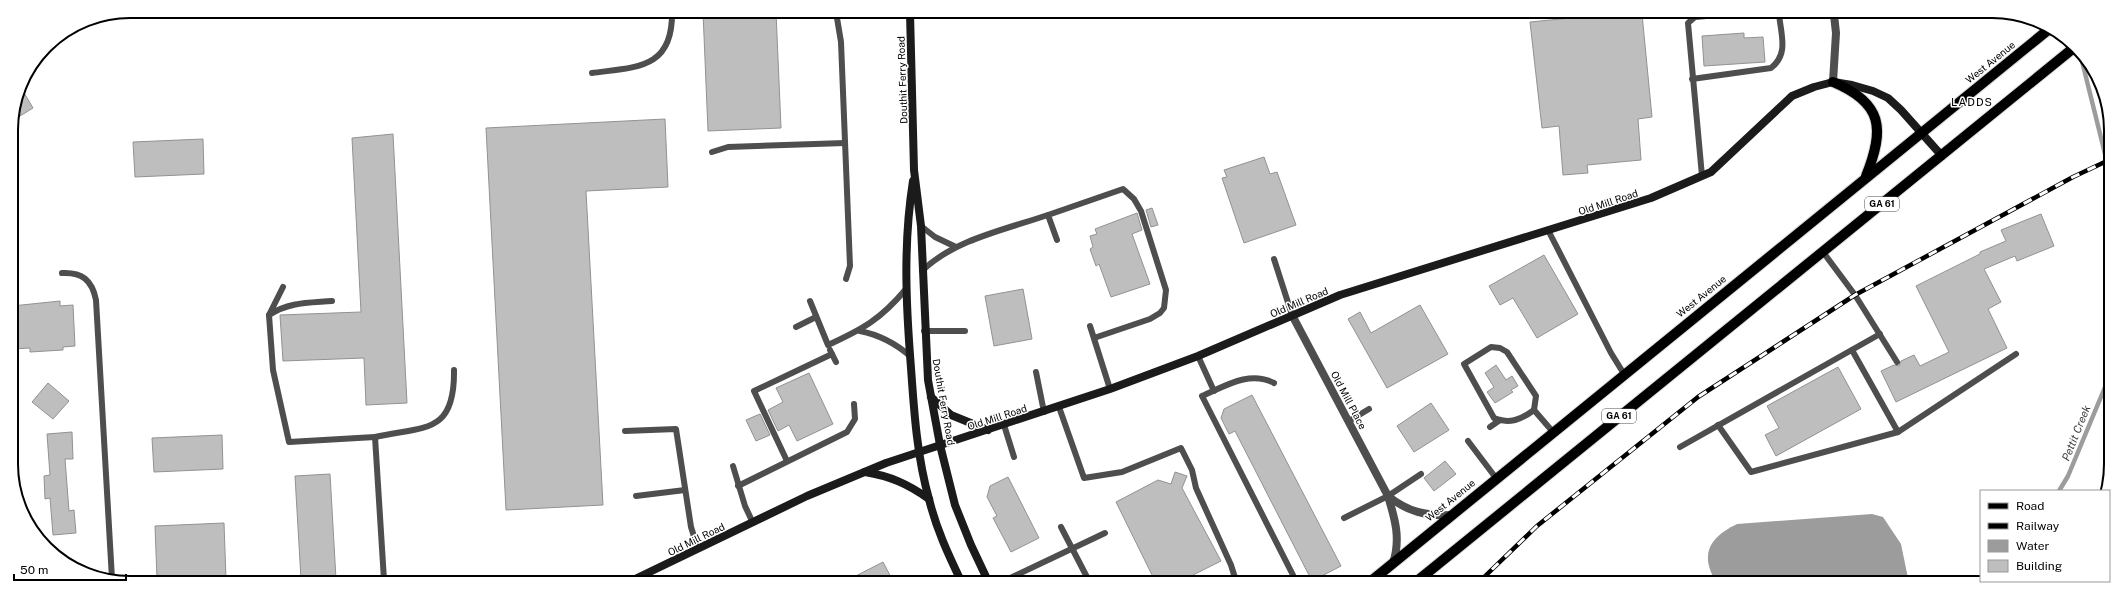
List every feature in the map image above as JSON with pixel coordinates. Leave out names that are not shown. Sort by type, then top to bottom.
[{"type":"main road","name":"West Avenue","points":[[1377,576],[2046,32]]},
{"type":"main road","name":"GA 61","points":[[1423,576],[2070,51]]},
{"type":"main road","points":[[1833,82],[1852,91],[1866,102],[1873,113],[1876,123],[1877,137],[1873,159],[1866,178]]},
{"type":"street","name":"Douthit Ferry Road","points":[[910,18],[914,170],[921,226],[924,331],[930,396],[940,445],[962,524],[986,576]]},
{"type":"street","points":[[1833,82],[1836,33],[1834,18]]},
{"type":"street","name":"Old Mill Road","points":[[642,576],[807,496],[864,472],[940,445],[1110,389],[1198,356],[1340,295],[1651,198],[1711,172],[1732,154],[1792,96],[1814,87],[1833,82],[1852,85],[1873,91],[1888,98],[1942,156]]},
{"type":"street","name":"Douthit Ferry Road","points":[[914,170],[907,217],[906,289],[910,356],[920,452],[928,499],[943,541],[959,576]]},
{"type":"street","name":"Old Mill Place","points":[[1292,315],[1388,496],[1395,518],[1397,537],[1393,563]]},
{"type":"street","points":[[930,396],[951,415],[988,430]]},
{"type":"street","points":[[864,472],[884,476],[906,484],[928,499]]},
{"type":"street","name":"Old Mill Place","points":[[1388,496],[1415,513],[1425,515],[1451,515]]},
{"type":"lane","points":[[592,73],[637,67],[652,61],[666,48],[672,25],[672,18]]},
{"type":"lane","points":[[837,18],[841,42],[850,266],[846,279]]},
{"type":"lane","points":[[1695,18],[1688,23],[1702,176]]},
{"type":"lane","points":[[1692,79],[1771,68],[1779,62],[1783,52],[1779,18]]},
{"type":"lane","points":[[712,152],[728,146],[845,143]]},
{"type":"lane","points":[[922,271],[938,257],[956,247],[1123,188],[1129,193],[1141,211],[1166,290],[1164,308],[1160,313],[1150,319],[1094,338]]},
{"type":"lane","points":[[1048,215],[1057,240]]},
{"type":"lane","points":[[921,226],[934,237],[956,247]]},
{"type":"lane","points":[[1548,230],[1611,352],[1624,374]]},
{"type":"lane","points":[[1823,252],[1854,295],[1897,362]]},
{"type":"lane","points":[[1274,259],[1292,315]]},
{"type":"lane","points":[[62,273],[75,273],[86,277],[93,287],[96,300],[112,574]]},
{"type":"lane","points":[[283,287],[269,315],[273,370],[289,442],[375,437],[414,430],[436,422],[444,416],[450,404],[454,392],[454,370]]},
{"type":"lane","points":[[828,345],[860,331],[879,317],[906,289]]},
{"type":"lane","points":[[269,315],[281,307],[295,303],[332,301]]},
{"type":"lane","points":[[810,301],[836,362]]},
{"type":"lane","points":[[796,326],[816,318]]},
{"type":"lane","points":[[1090,326],[1110,389]]},
{"type":"lane","points":[[860,331],[879,335],[910,356]]},
{"type":"lane","points":[[924,331],[965,331]]},
{"type":"lane","points":[[1680,447],[1880,334]]},
{"type":"lane","points":[[1491,347],[1500,348],[1507,352],[1536,396],[1534,410],[1523,418],[1512,421],[1497,419],[1464,364],[1491,347]]},
{"type":"lane","points":[[1852,350],[1898,432]]},
{"type":"lane","points":[[787,461],[754,391],[832,354]]},
{"type":"lane","points":[[1718,425],[1751,472],[1898,432],[2016,354]]},
{"type":"lane","points":[[1198,356],[1214,391]]},
{"type":"lane","points":[[1036,372],[1044,412]]},
{"type":"lane","points":[[1274,383],[1266,379],[1251,377],[1202,396],[1293,576]]},
{"type":"lane","points":[[738,486],[846,432],[855,419],[854,404]]},
{"type":"lane","points":[[1059,407],[1084,478],[1122,472],[1181,448],[1192,470],[1196,488],[1235,576]]},
{"type":"lane","points":[[1349,421],[1369,409]]},
{"type":"lane","points":[[1534,410],[1553,432]]},
{"type":"lane","points":[[1490,426],[1497,419]]},
{"type":"lane","points":[[1004,425],[1014,457]]},
{"type":"lane","points":[[625,431],[676,429],[690,527],[698,550]]},
{"type":"lane","points":[[375,437],[384,576]]},
{"type":"lane","points":[[1468,441],[1496,478]]},
{"type":"lane","points":[[733,466],[738,486],[753,523]]},
{"type":"lane","points":[[1344,518],[1388,496],[1421,474]]},
{"type":"lane","points":[[636,496],[685,490]]},
{"type":"lane","points":[[1061,527],[1087,576]]},
{"type":"lane","points":[[1015,576],[1105,533]]},
{"type":"water","points":[[1872,514],[1883,517],[1901,544],[1908,576],[1713,576],[1708,563],[1710,547],[1720,535],[1737,524]]},
{"type":"building","points":[[703,18],[776,18],[781,128],[708,131]]},
{"type":"building","points":[[1570,18],[1642,18],[1652,117],[1638,119],[1641,160],[1587,165],[1588,173],[1563,175],[1559,126],[1542,128],[1530,22]]},
{"type":"building","points":[[1744,33],[1744,38],[1763,37],[1765,62],[1704,66],[1702,36]]},
{"type":"building","points":[[24,93],[33,108],[19,117]]},
{"type":"building","points":[[665,119],[668,187],[586,191],[603,505],[506,510],[486,128]]},
{"type":"building","points":[[393,134],[407,403],[366,405],[364,358],[283,361],[280,315],[361,312],[352,138]]},
{"type":"building","points":[[203,139],[204,174],[135,177],[133,142]]},
{"type":"building","points":[[1264,157],[1270,174],[1277,172],[1296,225],[1244,243],[1222,178],[1227,177],[1224,170]]},
{"type":"building","points":[[1152,208],[1158,225],[1151,227],[1146,210]]},
{"type":"building","points":[[1137,213],[1142,230],[1132,234],[1150,284],[1111,297],[1099,264],[1096,266],[1090,249],[1093,247],[1090,236],[1097,234],[1095,229]]},
{"type":"building","points":[[2041,214],[2054,246],[2017,261],[2015,256],[1984,269],[2001,302],[1988,309],[2007,348],[1896,402],[1881,371],[1894,365],[1899,366],[1901,361],[1914,355],[1920,366],[1949,352],[1916,286],[1980,254],[1980,252],[2006,241],[2001,230]]},
{"type":"building","points":[[1544,255],[1578,314],[1537,338],[1513,298],[1500,305],[1489,286]]},
{"type":"building","points":[[1023,289],[1032,339],[994,346],[985,296]]},
{"type":"building","points":[[60,301],[60,306],[73,305],[75,346],[63,347],[63,350],[30,352],[30,348],[18,349],[18,305]]},
{"type":"building","points":[[1420,305],[1448,354],[1387,388],[1348,319],[1360,312],[1371,333]]},
{"type":"building","points":[[1496,365],[1506,380],[1512,376],[1518,386],[1511,390],[1513,392],[1495,403],[1487,392],[1494,387],[1485,373]]},
{"type":"building","points":[[1838,367],[1861,409],[1776,456],[1765,435],[1779,428],[1767,406]]},
{"type":"building","points":[[809,373],[833,424],[797,441],[789,425],[778,431],[768,410],[783,402],[776,388]]},
{"type":"building","points":[[48,383],[69,401],[53,419],[32,402]]},
{"type":"building","points":[[1252,395],[1341,566],[1322,576],[1309,576],[1235,431],[1229,434],[1221,418],[1224,409]]},
{"type":"building","points":[[1431,403],[1449,430],[1414,452],[1397,426]]},
{"type":"building","points":[[760,414],[770,435],[756,441],[746,420]]},
{"type":"building","points":[[72,432],[73,459],[65,459],[69,511],[74,510],[76,533],[53,535],[50,498],[45,499],[44,476],[50,475],[47,434]]},
{"type":"building","points":[[222,435],[223,469],[154,472],[152,438]]},
{"type":"building","points":[[1445,461],[1456,474],[1434,491],[1424,478]]},
{"type":"building","points":[[1175,472],[1187,476],[1182,488],[1221,561],[1191,576],[1153,576],[1116,502],[1158,480],[1171,484]]},
{"type":"building","points":[[330,474],[336,576],[301,576],[295,476]]},
{"type":"building","points":[[1008,477],[1039,538],[1011,552],[993,518],[997,516],[987,497],[990,486]]},
{"type":"building","points":[[224,523],[226,576],[157,576],[155,526]]},
{"type":"building","points":[[883,562],[890,576],[856,576]]},
{"type":"waterway","name":"Pettit Creek","points":[[2083,65],[2104,150]]},
{"type":"waterway","name":"Pettit Creek","points":[[2060,490],[2068,476],[2104,390]]},
{"type":"railway","points":[[1485,576],[1537,526],[1698,397],[1855,295],[2073,177],[2104,162]]},
{"type":"district","name":"LADDS","points":[[1972,102]]}]
